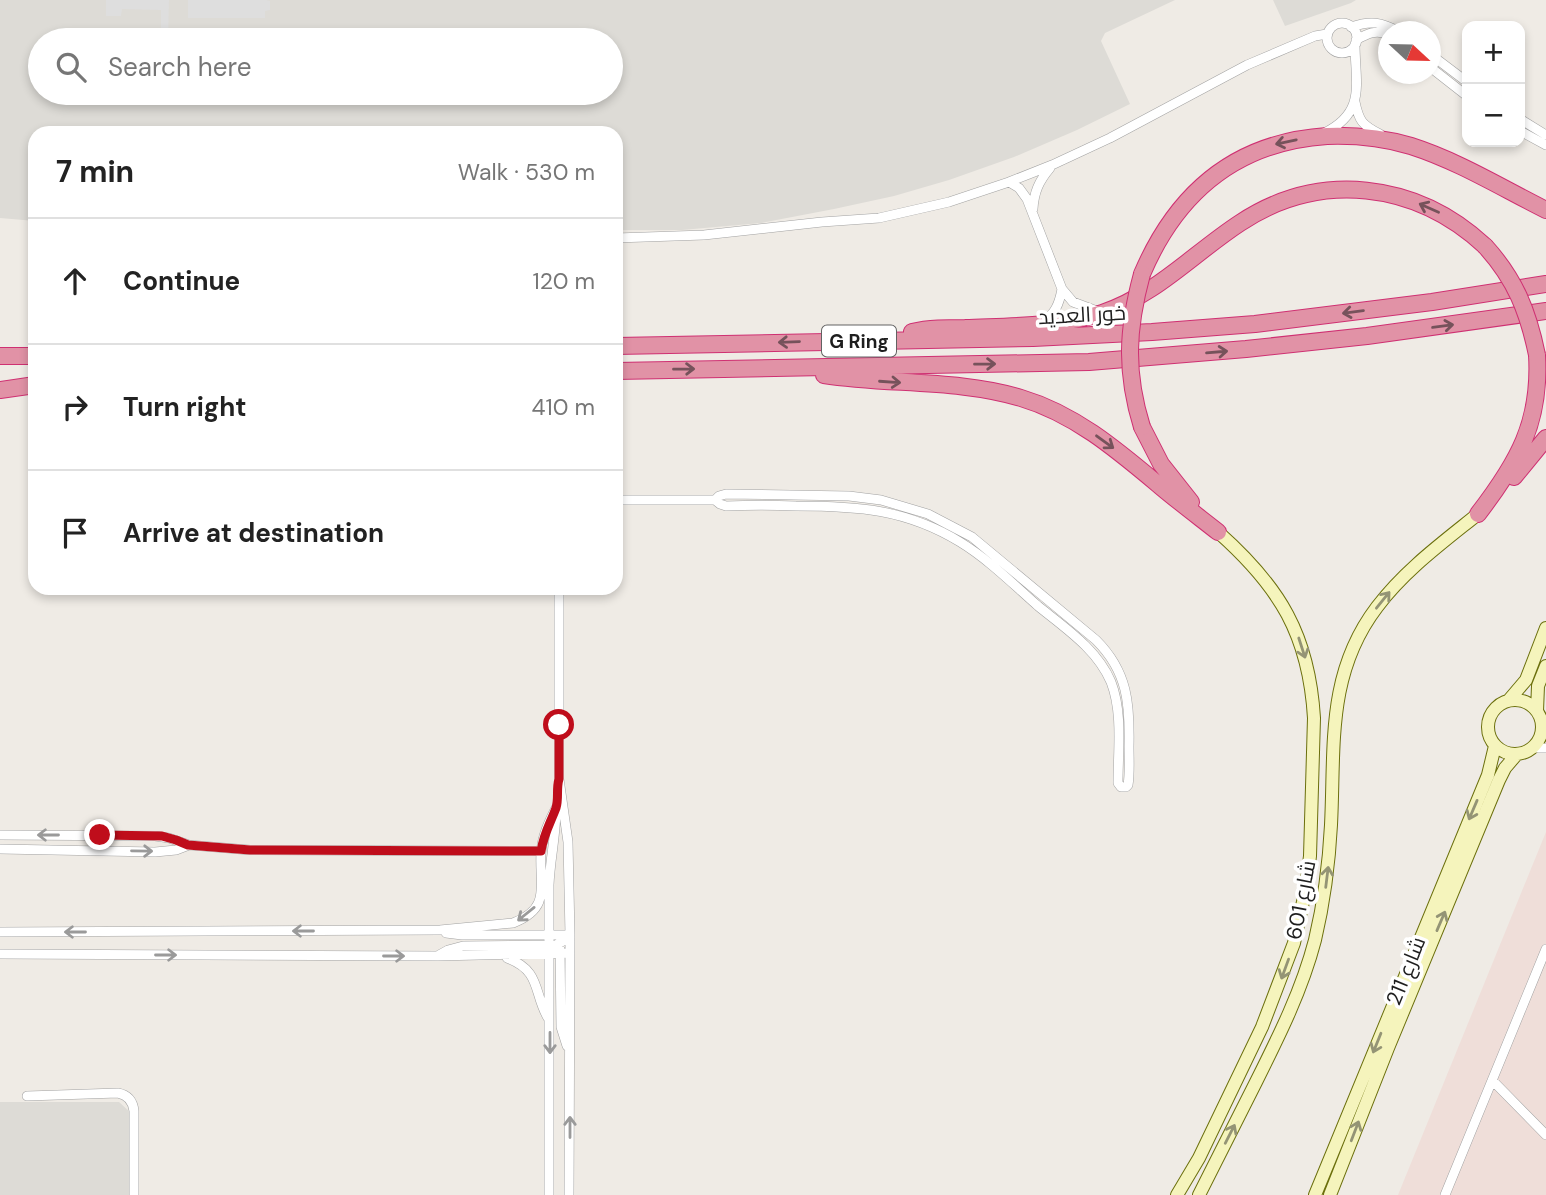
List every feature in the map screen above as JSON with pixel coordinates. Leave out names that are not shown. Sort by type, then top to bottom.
[{"type":"highway","points":[[1218,532],[1161,464],[1142,427],[1132,392],[1129,369],[1132,313],[1142,274],[1169,223],[1204,184],[1226,167],[1273,145],[1316,137],[1360,136],[1411,146],[1448,161],[1546,210]]},
{"type":"highway","points":[[889,341],[920,330],[1067,322],[1102,313],[1150,290],[1238,224],[1279,203],[1321,192],[1362,190],[1403,197],[1455,221],[1485,246],[1505,270],[1531,326],[1537,355],[1535,404],[1521,448],[1502,483],[1478,514]]},
{"type":"highway","name":"خور العديد","points":[[623,346],[1102,335],[1255,324],[1469,297],[1546,284]]},
{"type":"highway","name":"G Ring","points":[[623,371],[1089,362],[1367,336],[1546,311]]},
{"type":"highway","points":[[4,356],[28,356]]},
{"type":"highway","points":[[774,368],[829,376],[976,389],[1039,404],[1080,424],[1103,440],[1218,532]]},
{"type":"highway","points":[[0,385],[28,385]]},
{"type":"highway","points":[[0,390],[28,386]]},
{"type":"highway","points":[[1478,514],[1501,493],[1546,439]]},
{"type":"main road","name":"شارع 601","points":[[1199,1195],[1275,1045],[1298,992],[1314,944],[1325,888],[1331,823],[1335,714],[1352,650],[1376,608],[1409,570],[1478,514]]},
{"type":"main road","name":"شارع 601","points":[[1177,1195],[1199,1158],[1277,990],[1294,943],[1306,888],[1312,824],[1313,698],[1296,629],[1271,587],[1218,532]]},
{"type":"main road","points":[[1546,628],[1523,685],[1490,716],[1488,732],[1495,746],[1505,753],[1517,754],[1539,748],[1544,728],[1537,711],[1538,686],[1546,666]]},
{"type":"main road","points":[[1509,700],[1525,701],[1537,711]]},
{"type":"main road","name":"شارع 211","points":[[1315,1195],[1490,768],[1495,746]]},
{"type":"main road","name":"شارع 211","points":[[1331,1195],[1388,1048],[1499,780],[1517,754]]},
{"type":"main road","points":[[1185,1195],[1199,1158]]},
{"type":"street","points":[[1351,27],[1365,22],[1378,23]]},
{"type":"street","points":[[1356,70],[1327,42],[1327,34],[1332,26],[1347,24],[1355,33],[1357,82],[1355,102],[1359,120],[1368,129],[1395,142]]},
{"type":"street","points":[[1299,44],[1314,43],[1345,52],[1351,50],[1355,42],[1370,33],[1378,32]]},
{"type":"street","points":[[623,238],[704,235],[879,218],[949,202],[1052,165],[1119,134],[1247,65],[1315,36],[1327,34]]},
{"type":"street","points":[[1441,62],[1462,78]]},
{"type":"street","points":[[1441,76],[1462,92]]},
{"type":"street","points":[[1316,137],[1331,130],[1345,118],[1355,102]]},
{"type":"street","points":[[1525,122],[1546,135]]},
{"type":"street","points":[[1525,134],[1546,145]]},
{"type":"street","points":[[1033,214],[1035,191],[1052,165]]},
{"type":"street","points":[[1009,182],[1024,194],[1062,289],[1073,302],[1102,313]]},
{"type":"street","points":[[1042,324],[1055,312],[1062,289]]},
{"type":"street","points":[[623,500],[715,500],[726,506],[850,506],[913,519],[962,543],[1083,643],[1100,662],[1111,684],[1117,709],[1118,783],[1121,788],[1126,788],[1128,698],[1113,660],[1096,640],[972,537],[928,514],[865,497],[726,494],[715,500]]},
{"type":"street","points":[[559,595],[559,779],[568,834],[570,935]]},
{"type":"street","points":[[559,779],[549,878],[561,1027],[570,1051],[569,1195]]},
{"type":"street","points":[[0,932],[440,930],[505,925],[527,916],[537,904],[542,889],[541,851],[556,806]]},
{"type":"street","points":[[0,835],[155,836],[188,845],[269,850],[541,851]]},
{"type":"street","points":[[0,849],[155,852],[176,850],[188,845]]},
{"type":"street","points":[[440,930],[451,934],[556,947]]},
{"type":"street","points":[[0,954],[499,956],[556,947],[570,935]]},
{"type":"street","points":[[438,956],[463,946],[556,947],[570,935]]},
{"type":"street","points":[[549,1195],[550,1020],[556,947]]},
{"type":"street","points":[[1445,1195],[1546,949]]},
{"type":"street","points":[[499,956],[513,960],[530,974],[550,1020]]},
{"type":"street","points":[[1492,1080],[1546,1135]]},
{"type":"street","points":[[27,1096],[118,1093],[128,1097],[134,1107],[134,1195]]},
{"type":"shaded area","points":[[0,0],[1175,0],[1105,33],[1101,41],[1130,104],[1014,157],[894,196],[834,209],[761,223],[682,230],[623,230],[623,126],[28,126],[28,220],[0,218]]},
{"type":"shaded area","points":[[106,0],[169,0],[168,28],[161,28],[161,10],[122,9],[121,16],[106,16]]},
{"type":"shaded area","points":[[188,0],[266,0],[270,1],[270,10],[265,11],[265,18],[188,18]]},
{"type":"shaded area","points":[[1273,0],[1356,0],[1285,26]]},
{"type":"shaded area","points":[[1546,832],[1546,1195],[1398,1195]]},
{"type":"shaded area","points":[[0,1102],[119,1102],[132,1114],[131,1195],[0,1195]]},
{"type":"route","points":[[100,835],[162,836],[188,845],[250,850],[541,851],[544,835],[556,806],[559,725]]}]
